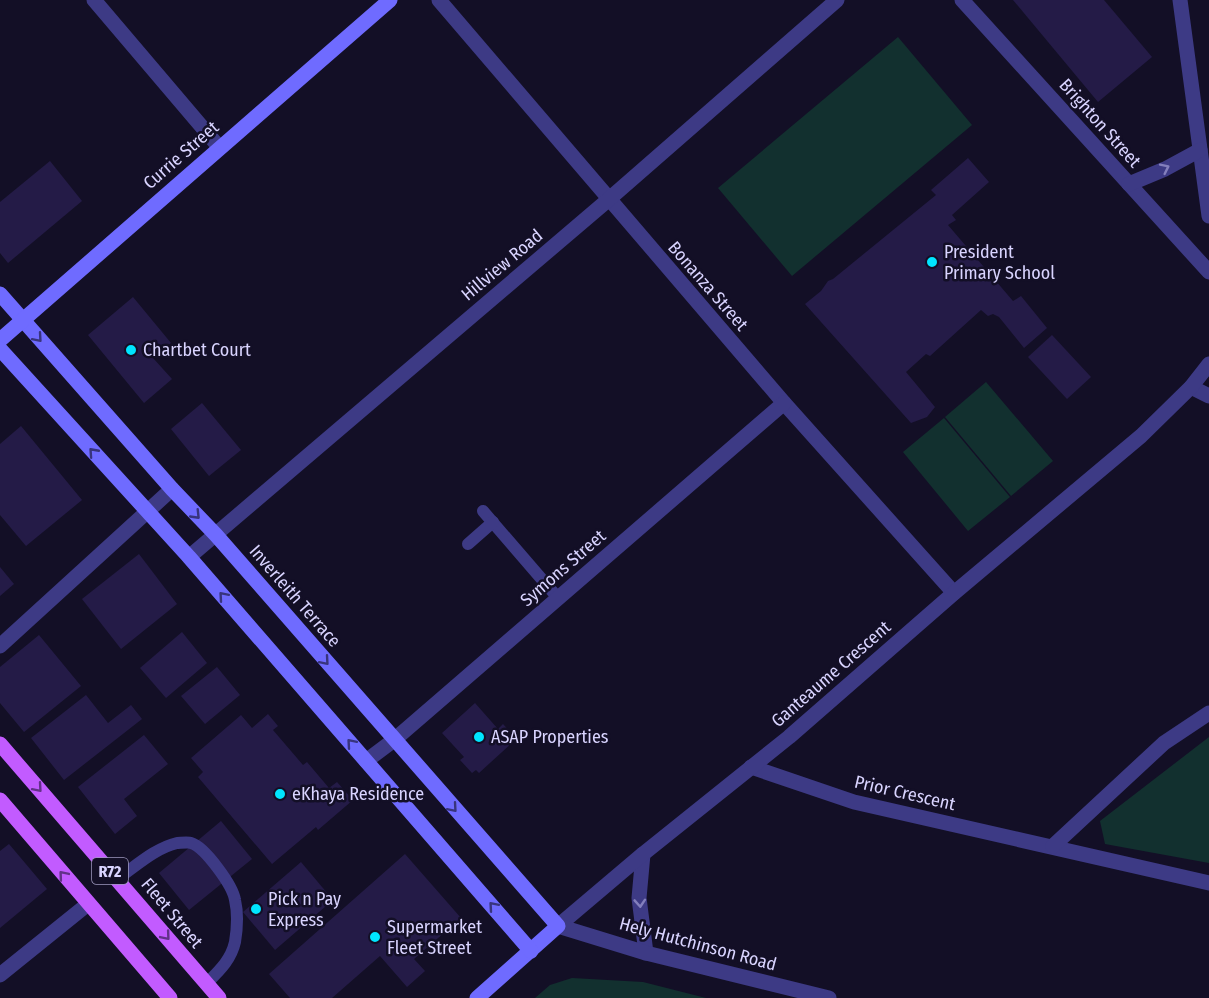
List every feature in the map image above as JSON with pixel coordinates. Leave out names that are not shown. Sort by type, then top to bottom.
[{"type":"main road","name":"Fleet Street","points":[[0,744],[217,997]]},
{"type":"main road","name":"R72","points":[[0,800],[170,998]]},
{"type":"street","points":[[94,0],[219,147]]},
{"type":"street","name":"Currie Street","points":[[0,340],[390,0]]},
{"type":"street","name":"Bonanza Street","points":[[439,0],[784,403],[954,593]]},
{"type":"street","name":"Hillview Road","points":[[189,557],[608,200],[837,0]]},
{"type":"street","name":"Brighton Street","points":[[963,0],[1209,272]]},
{"type":"street","points":[[1180,0],[1209,216]]},
{"type":"street","points":[[1129,184],[1200,150]]},
{"type":"street","name":"Inverleith Terrace","points":[[0,294],[172,489],[216,535],[558,926]]},
{"type":"street","points":[[0,349],[189,557],[531,951]]},
{"type":"street","name":"Ganteaume Crescent","points":[[477,998],[644,854],[838,696],[954,593],[1141,436],[1191,387],[1209,364]]},
{"type":"street","points":[[1191,387],[1209,396]]},
{"type":"street","name":"Symons Street","points":[[366,761],[394,740],[784,403]]},
{"type":"street","points":[[0,646],[172,489]]},
{"type":"street","points":[[1053,846],[1164,743],[1209,713]]},
{"type":"street","name":"Prior Crescent","points":[[751,767],[854,802],[1209,883]]},
{"type":"street","points":[[644,854],[639,898],[646,953]]},
{"type":"street","points":[[0,975],[88,904]]},
{"type":"street","name":"Hely Hutchinson Road","points":[[558,926],[646,953],[829,998]]},
{"type":"lane","points":[[483,511],[558,598]]},
{"type":"lane","points":[[468,544],[493,522]]},
{"type":"lane","points":[[117,879],[144,860],[177,843],[191,843],[202,850],[228,883],[235,898],[237,920],[235,942],[229,959],[207,984]]},
{"type":"green space","points":[[898,37],[972,125],[792,276],[718,188]]},
{"type":"green space","points":[[986,382],[1053,461],[1011,496],[945,417]]},
{"type":"green space","points":[[944,418],[1010,497],[968,531],[903,452]]},
{"type":"green space","points":[[1209,737],[1209,863],[1105,844],[1100,821]]},
{"type":"green space","points":[[572,978],[643,982],[706,998],[535,998],[550,985]]},
{"type":"building","points":[[1013,0],[1104,0],[1152,57],[1098,102]]},
{"type":"building","points":[[968,158],[989,182],[952,215],[956,220],[948,225],[1013,301],[1021,296],[1047,328],[1024,348],[999,317],[993,314],[988,316],[981,310],[930,356],[926,354],[906,372],[935,407],[927,417],[911,423],[805,304],[821,291],[828,281],[936,195],[931,190]]},
{"type":"building","points":[[50,161],[82,201],[8,263],[0,253],[0,202]]},
{"type":"building","name":"Chartbet Court","points":[[133,297],[171,343],[153,358],[172,379],[144,403],[88,335]]},
{"type":"building","points":[[1052,335],[1091,377],[1067,399],[1028,357]]},
{"type":"building","points":[[202,403],[241,450],[209,476],[171,429]]},
{"type":"building","points":[[21,426],[82,500],[26,546],[0,515],[0,444]]},
{"type":"building","points":[[139,554],[177,604],[121,649],[82,599]]},
{"type":"building","points":[[0,567],[14,584],[0,596]]},
{"type":"building","points":[[182,632],[207,663],[166,698],[140,668]]},
{"type":"building","points":[[39,635],[81,686],[24,732],[0,703],[0,667]]},
{"type":"building","points":[[217,667],[240,695],[205,724],[181,696]]},
{"type":"building","points":[[86,695],[108,723],[131,705],[142,719],[64,780],[31,738]]},
{"type":"building","name":"ASAP Properties","points":[[475,703],[498,729],[503,724],[514,736],[511,738],[514,741],[479,773],[476,770],[472,773],[460,760],[464,757],[442,733]]},
{"type":"building","name":"eKhaya Residence","points":[[268,714],[278,726],[273,730],[303,765],[307,762],[329,788],[337,782],[353,800],[318,830],[316,827],[272,864],[198,777],[203,772],[191,758],[241,715],[252,728]]},
{"type":"building","points":[[144,735],[168,764],[124,799],[137,816],[115,834],[78,787]]},
{"type":"building","points":[[221,821],[252,859],[189,910],[159,873]]},
{"type":"building","points":[[9,844],[47,889],[0,928],[0,851]]},
{"type":"building","name":"Supermarket Fleet Street","points":[[405,854],[461,918],[414,959],[425,971],[407,987],[380,956],[332,998],[290,998],[269,974]]},
{"type":"building","points":[[301,862],[333,900],[275,950],[243,912]]},
{"type":"place","name":"President Primary School","points":[[932,262]]},
{"type":"place","name":"Chartbet Court","points":[[131,350]]},
{"type":"place","name":"ASAP Properties","points":[[479,737]]},
{"type":"place","name":"eKhaya Residence","points":[[280,794]]},
{"type":"place","name":"Pick n Pay Express","points":[[256,909]]},
{"type":"place","name":"Supermarket Fleet Street","points":[[375,937]]}]
